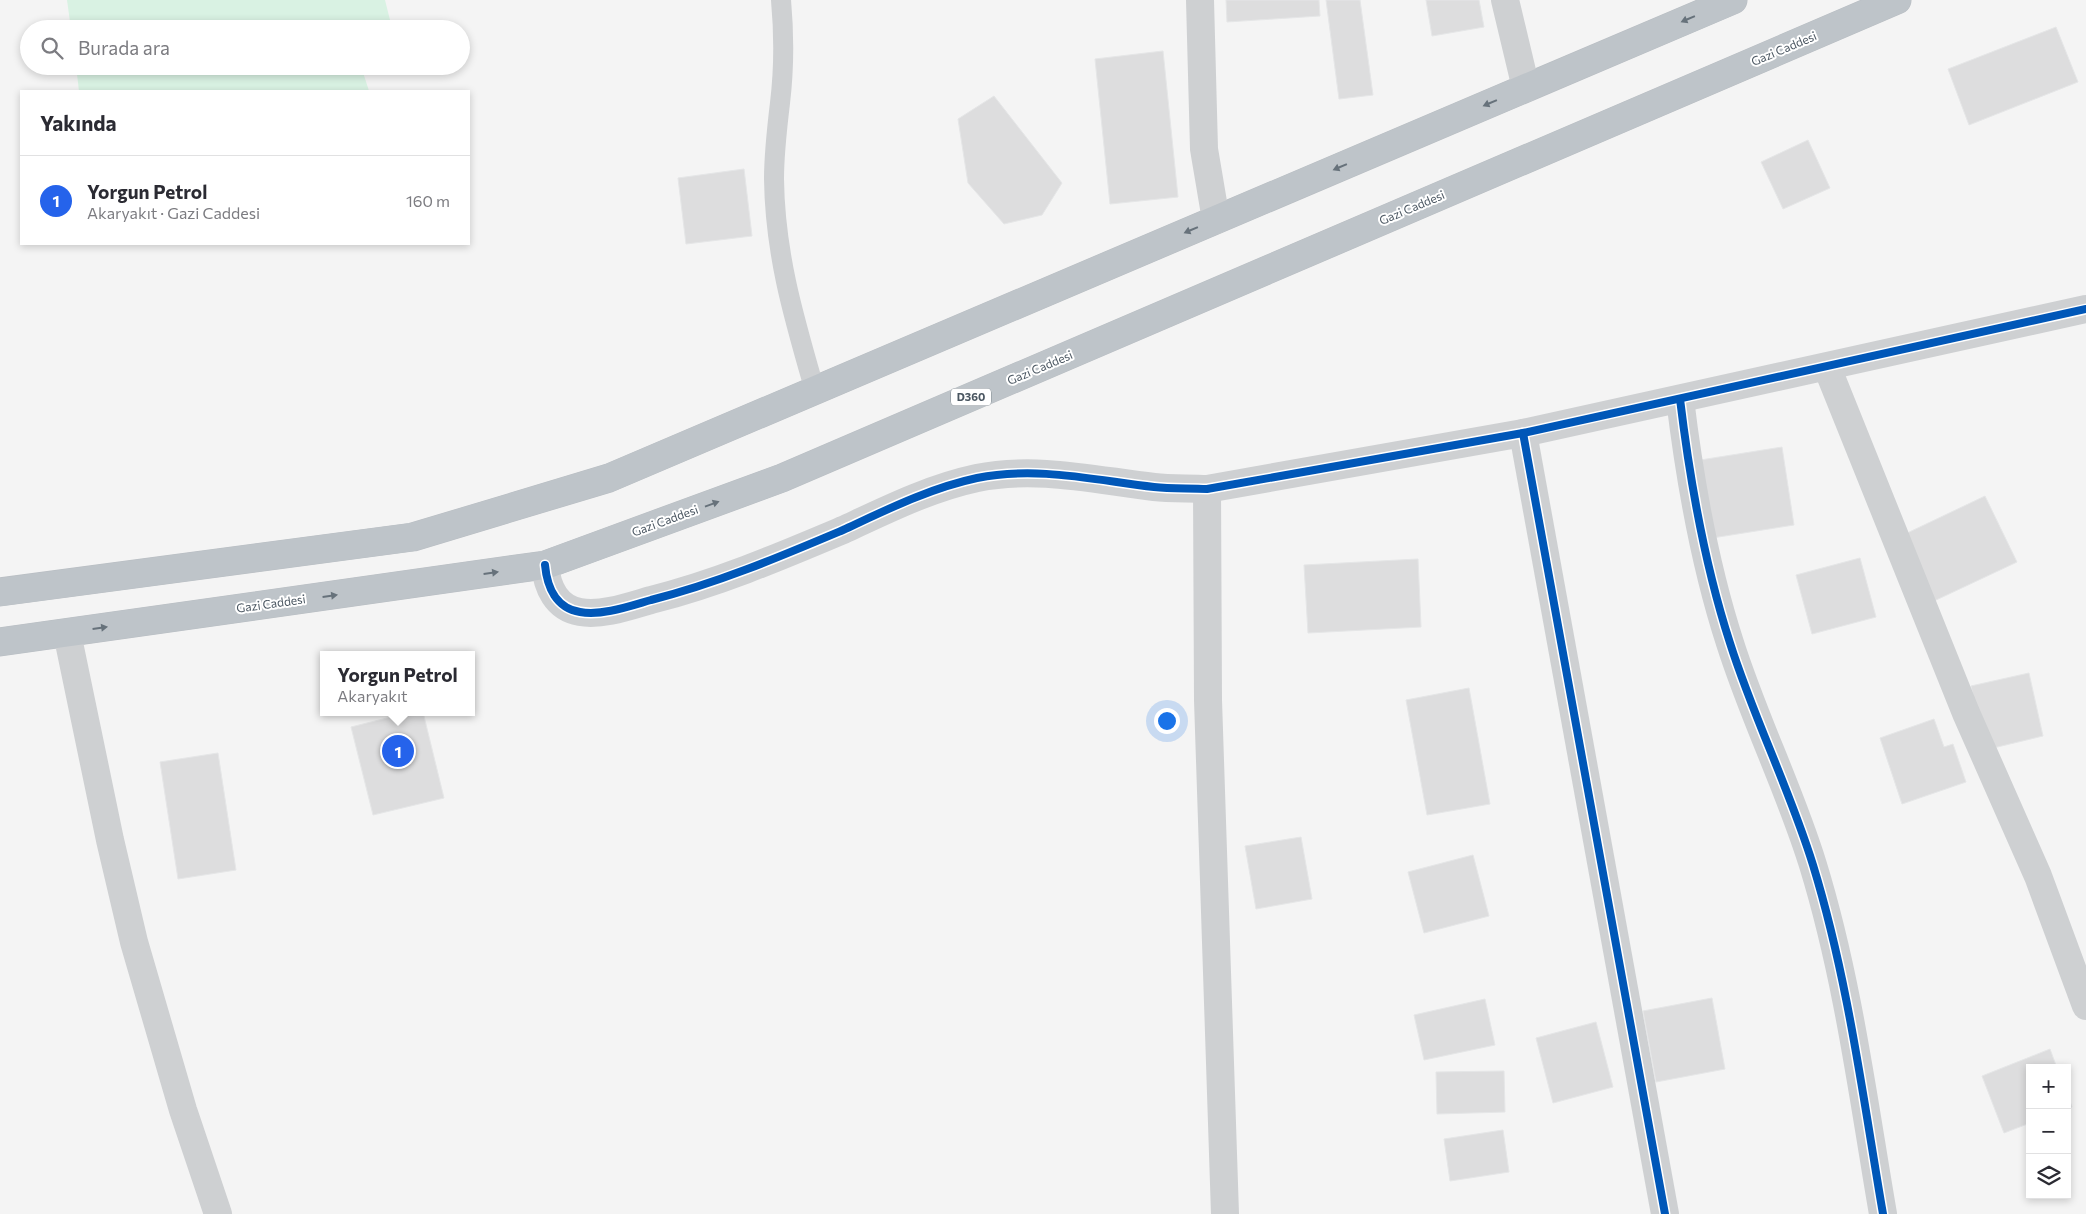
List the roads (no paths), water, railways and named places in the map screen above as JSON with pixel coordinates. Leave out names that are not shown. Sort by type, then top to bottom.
[{"type":"highway","points":[[0,592],[413,537],[610,478],[1733,0]]},
{"type":"highway","name":"Gazi Caddesi","points":[[0,642],[545,565],[782,478],[1897,0]]},
{"type":"street","points":[[1200,0],[1204,149],[1216,220]]},
{"type":"street","points":[[1505,0],[1526,88]]},
{"type":"street","points":[[545,565],[546,579],[550,591],[559,602],[568,608],[591,613],[696,588],[747,571],[917,497],[946,486],[977,478],[1044,472],[1155,487],[1207,488],[1524,433],[2086,309]]},
{"type":"street","points":[[1827,367],[1966,713],[2038,876],[2086,1006]]},
{"type":"street","points":[[1680,399],[1689,472],[1715,595],[1748,694],[1797,817],[1828,919],[1841,974],[1883,1214]]},
{"type":"street","points":[[1524,433],[1665,1214]]},
{"type":"street","points":[[1207,488],[1208,700],[1225,1214]]},
{"type":"street","points":[[67,633],[110,840],[134,942],[183,1110],[218,1214]]},
{"type":"lane","points":[[780,0],[781,101],[775,144],[775,211],[779,252],[787,293],[816,391]]},
{"type":"place","name":"Yorgun Petrol","points":[[398,751]]}]
